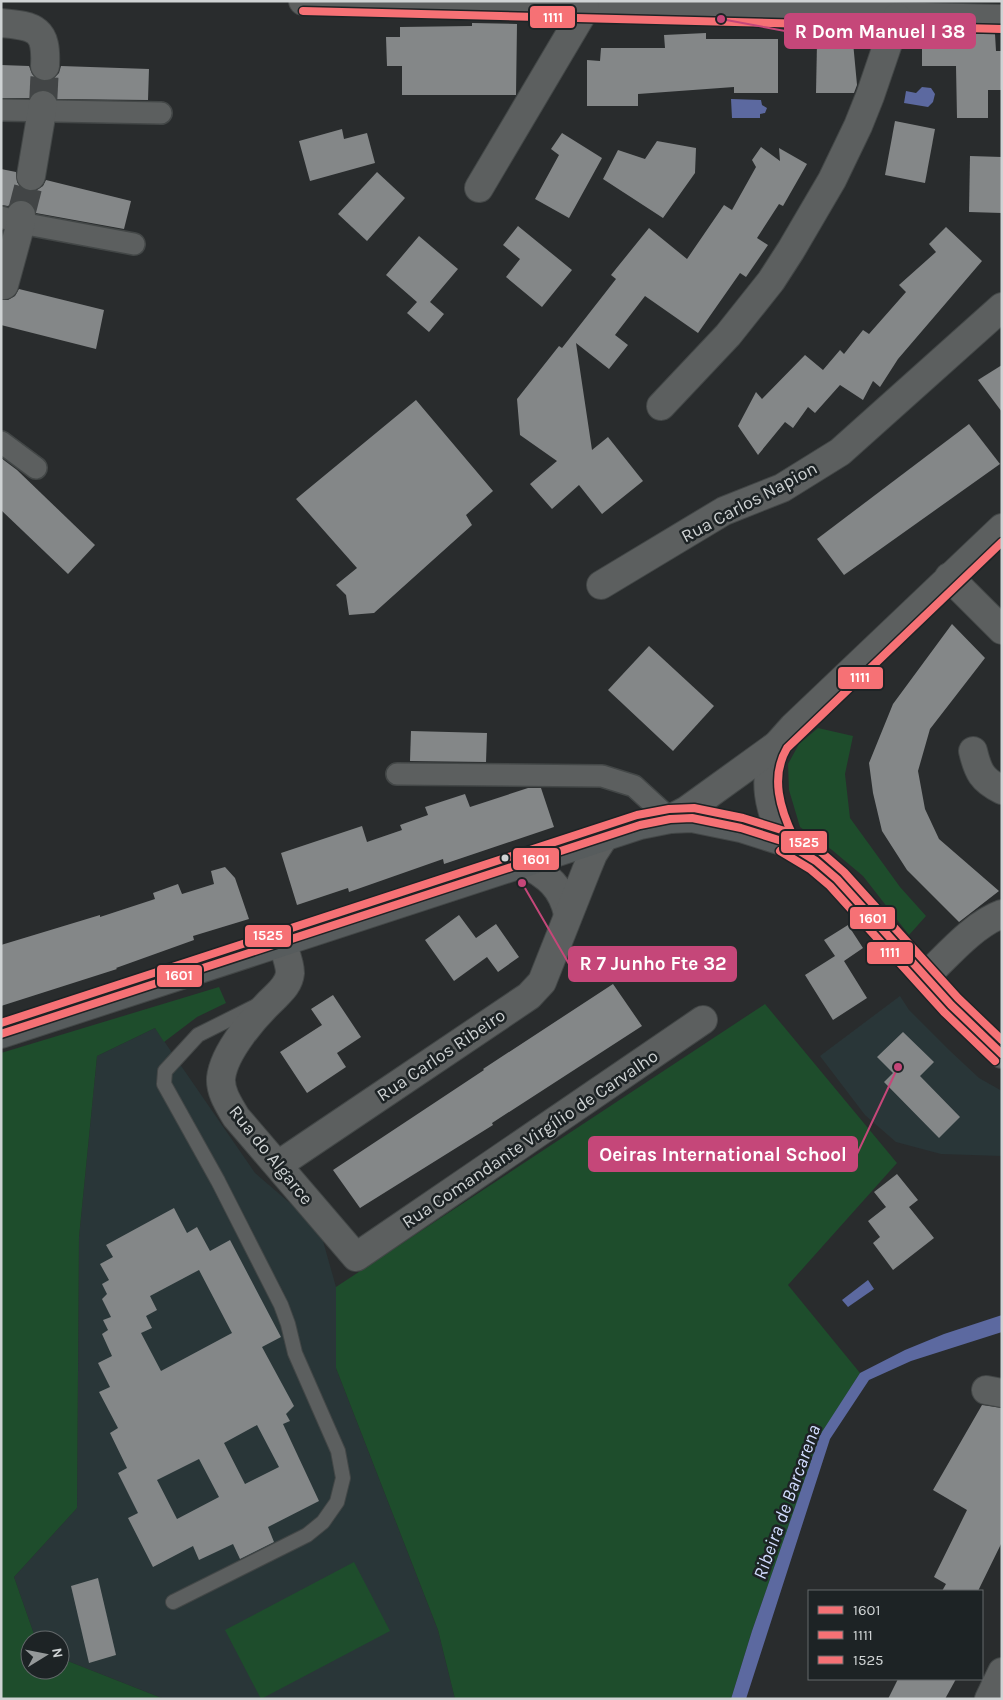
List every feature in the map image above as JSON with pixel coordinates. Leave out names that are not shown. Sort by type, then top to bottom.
[{"type":"main road","points":[[1,1034],[640,825],[670,819],[692,818],[732,826],[785,842],[816,861],[837,879],[952,1005],[1001,1053]]},
{"type":"street","points":[[303,1],[1002,19]]},
{"type":"street","points":[[479,188],[585,9]]},
{"type":"street","points":[[660,406],[728,335],[771,281],[791,250],[832,180],[858,126],[897,17]]},
{"type":"street","points":[[1,23],[31,27],[40,34],[46,50],[45,66]]},
{"type":"street","points":[[1,110],[42,108],[161,113]]},
{"type":"street","points":[[31,176],[42,108]]},
{"type":"street","points":[[4,285],[14,218],[134,244]]},
{"type":"street","name":"Rua Carlos Napion","points":[[601,585],[724,511],[782,488],[840,452],[1002,307]]},
{"type":"street","points":[[1,442],[36,468]]},
{"type":"street","points":[[397,774],[602,776],[634,786],[670,819],[687,810],[777,745],[793,727],[1002,528]]},
{"type":"street","points":[[949,577],[1002,630]]},
{"type":"street","points":[[777,745],[770,759],[768,774],[769,797],[776,826],[785,842]]},
{"type":"street","points":[[974,751],[978,770],[991,784],[1002,790]]},
{"type":"street","name":"Rua Carlos Ribeiro","points":[[278,1165],[529,996],[542,982],[568,914],[594,854],[604,837]]},
{"type":"street","points":[[524,863],[553,882],[561,894],[568,914]]},
{"type":"street","points":[[926,976],[977,929],[995,916],[1002,914]]},
{"type":"street","name":"Rua do Algarce","points":[[282,943],[290,974],[285,988],[273,998],[241,1034],[228,1057],[221,1078],[224,1094],[236,1117],[356,1257]]},
{"type":"street","name":"Rua Comandante Virgílio de Carvalho","points":[[356,1257],[703,1020]]},
{"type":"street","points":[[989,1699],[1002,1672]]},
{"type":"lane","points":[[172,1602],[307,1535],[323,1522],[337,1502],[343,1478],[338,1451],[295,1353],[281,1305],[218,1181],[164,1084],[165,1071],[198,1035],[273,998]]},
{"type":"shaded area","points":[[900,996],[909,1010],[979,1078],[1002,1091],[1002,1156],[941,1154],[896,1142],[865,1115],[820,1056]]},
{"type":"shaded area","points":[[155,1028],[255,1173],[298,1210],[323,1241],[336,1287],[336,1368],[438,1630],[455,1699],[164,1699],[70,1662],[70,1630],[33,1630],[14,1577],[77,1508],[79,1237],[97,1056]]},
{"type":"green space","points":[[818,728],[853,736],[845,774],[850,818],[900,887],[926,916],[909,935],[863,876],[800,827],[789,790],[788,764],[799,744]]},
{"type":"green space","points":[[219,987],[226,1003],[197,1017],[164,1042],[155,1028],[97,1056],[79,1237],[77,1508],[14,1577],[33,1630],[20,1630],[20,1680],[70,1680],[70,1662],[164,1699],[1,1699],[1,1053]]},
{"type":"green space","points":[[765,1004],[897,1163],[788,1285],[860,1373],[820,1436],[752,1631],[731,1699],[455,1699],[438,1630],[336,1368],[336,1287]]},
{"type":"green space","points":[[354,1562],[390,1631],[261,1699],[225,1630]]},
{"type":"water","points":[[922,87],[931,88],[935,94],[933,102],[928,107],[904,103],[906,91],[916,93]]},
{"type":"water","points":[[731,99],[761,100],[762,105],[767,108],[765,113],[760,114],[760,118],[732,118]]},
{"type":"water","points":[[868,1280],[874,1289],[848,1307],[842,1300]]},
{"type":"water","points":[[1002,1315],[1002,1332],[911,1361],[869,1380],[830,1439],[746,1699],[731,1699],[752,1631],[820,1435],[860,1373],[905,1350],[944,1334]]},
{"type":"building","points":[[472,23],[517,24],[516,95],[402,95],[402,66],[387,66],[386,37],[400,37],[400,27],[472,26]]},
{"type":"building","points":[[706,33],[706,39],[778,39],[778,93],[734,93],[734,87],[638,94],[638,106],[587,106],[587,60],[600,61],[601,48],[665,48],[664,35]]},
{"type":"building","points":[[938,33],[995,34],[996,51],[1002,51],[1002,90],[988,90],[988,118],[957,118],[956,66],[922,66],[922,47],[938,47]]},
{"type":"building","points":[[853,42],[857,85],[854,93],[816,93],[817,43]]},
{"type":"building","points":[[1,65],[29,66],[32,74],[38,80],[44,82],[53,79],[59,73],[61,66],[149,69],[148,100],[57,99],[53,93],[45,90],[37,91],[30,98],[1,98]]},
{"type":"building","points":[[895,121],[935,129],[925,183],[885,175]]},
{"type":"building","points":[[342,129],[344,139],[367,133],[375,163],[310,181],[299,141]]},
{"type":"building","points":[[562,133],[602,158],[569,218],[535,199],[559,155],[551,149]]},
{"type":"building","points":[[657,141],[696,148],[695,173],[663,218],[603,179],[618,150],[645,159]]},
{"type":"building","points":[[761,147],[780,161],[779,148],[807,164],[783,206],[779,204],[757,238],[768,245],[746,277],[740,273],[698,333],[645,296],[615,335],[628,345],[609,369],[576,343],[592,450],[608,437],[643,481],[602,514],[579,485],[552,509],[530,484],[557,461],[520,435],[517,399],[559,346],[562,348],[616,279],[611,275],[649,228],[687,259],[724,205],[732,210],[756,167],[752,160]]},
{"type":"building","points":[[970,156],[1002,157],[1002,213],[969,212]]},
{"type":"building","points":[[1,169],[16,172],[17,182],[21,188],[28,191],[37,190],[43,186],[46,180],[131,201],[124,229],[36,213],[34,207],[29,202],[21,199],[14,201],[8,206],[1,205]]},
{"type":"building","points":[[377,172],[405,198],[367,241],[338,214]]},
{"type":"building","points":[[518,226],[572,270],[542,307],[506,277],[520,259],[503,245]]},
{"type":"building","points":[[946,227],[982,261],[898,359],[880,387],[873,381],[863,400],[840,385],[815,413],[808,407],[793,428],[785,422],[758,455],[738,426],[756,392],[762,399],[805,355],[823,370],[840,350],[844,354],[863,330],[869,334],[906,292],[899,285],[936,252],[929,244]]},
{"type":"building","points":[[419,236],[458,269],[430,302],[444,314],[429,332],[407,313],[417,302],[386,275]]},
{"type":"building","points":[[19,289],[104,310],[96,349],[1,325],[1,300],[8,300],[15,296]]},
{"type":"building","points":[[1002,365],[1002,412],[978,380]]},
{"type":"building","points":[[416,400],[493,491],[466,515],[472,525],[374,613],[349,615],[346,595],[336,585],[357,568],[296,499]]},
{"type":"building","points":[[969,424],[1000,464],[844,575],[817,539]]},
{"type":"building","points":[[1,458],[17,470],[95,545],[68,574],[1,510]]},
{"type":"building","points":[[952,624],[985,658],[930,729],[918,771],[925,809],[939,839],[999,891],[959,922],[907,870],[882,831],[873,793],[869,763],[893,704]]},
{"type":"building","points":[[649,646],[714,706],[673,751],[608,690]]},
{"type":"building","points":[[411,731],[487,733],[486,762],[410,761]]},
{"type":"building","points":[[528,788],[541,788],[554,827],[444,864],[443,859],[349,892],[348,888],[297,905],[281,853],[362,826],[367,842],[402,830],[400,825],[428,815],[425,807],[465,794],[470,807]]},
{"type":"building","points":[[225,867],[235,878],[249,919],[193,936],[194,940],[117,969],[1,1006],[1,945],[100,915],[100,917],[155,899],[153,893],[178,884],[182,894],[214,884],[211,871]]},
{"type":"building","points":[[459,915],[476,938],[496,924],[519,957],[498,972],[487,957],[454,981],[425,940]]},
{"type":"building","points":[[848,925],[863,948],[844,961],[867,998],[833,1020],[805,975],[835,956],[824,940]]},
{"type":"building","points":[[613,984],[642,1026],[492,1123],[493,1125],[360,1208],[333,1170]]},
{"type":"building","points":[[333,995],[361,1037],[337,1053],[346,1067],[307,1093],[280,1052],[322,1025],[311,1009]]},
{"type":"building","points":[[903,1032],[934,1062],[920,1076],[960,1117],[939,1138],[884,1082],[893,1073],[877,1057]]},
{"type":"building","points":[[897,1174],[918,1200],[909,1207],[934,1238],[893,1270],[873,1243],[880,1237],[868,1221],[886,1207],[874,1192]]},
{"type":"building","points":[[174,1208],[187,1233],[197,1227],[210,1251],[230,1240],[281,1337],[262,1347],[294,1406],[286,1414],[290,1421],[283,1424],[319,1501],[268,1527],[274,1542],[240,1559],[233,1544],[199,1560],[193,1546],[153,1567],[128,1518],[138,1513],[118,1473],[127,1468],[110,1433],[118,1428],[99,1392],[110,1387],[98,1363],[112,1356],[102,1334],[108,1330],[103,1320],[111,1317],[102,1299],[107,1294],[102,1284],[109,1280],[100,1264],[113,1257],[106,1245]],"holes":[[[199,1270],[232,1333],[161,1371],[141,1333],[152,1328],[146,1316],[157,1310],[150,1296]],[[257,1425],[279,1467],[245,1484],[224,1443]],[[199,1459],[219,1497],[177,1519],[157,1480]]]},
{"type":"building","points":[[982,1405],[1002,1408],[1002,1542],[978,1590],[943,1590],[946,1584],[934,1577],[967,1510],[933,1490]]},
{"type":"building","points":[[98,1578],[116,1655],[89,1663],[71,1586]]},
{"type":"building","points":[[898,1680],[955,1680],[945,1699],[888,1699]]},
{"type":"tunnel","points":[[43,105],[45,66]]},
{"type":"tunnel","points":[[21,215],[31,176]]},
{"type":"transit line","name":"1111","points":[[303,11],[1002,29]]},
{"type":"transit line","name":"1111","points":[[794,838],[781,804],[778,782],[779,770],[787,748],[1002,542]]},
{"type":"transit line","name":"1525","points":[[1,1023],[637,815],[669,809],[694,808],[743,818],[788,832],[821,852],[844,872],[958,998],[1002,1040]]},
{"type":"transit line","name":"1601","points":[[1,1034],[640,825],[670,819],[692,818],[741,828],[785,842],[816,861],[837,879],[951,1005],[1002,1054]]},
{"type":"transit line","name":"1111","points":[[780,851],[810,869],[830,886],[944,1012],[995,1061]]},
{"type":"place","name":"R Dom Manuel I 38","points":[[721,19]]},
{"type":"place","name":"R 7 Junho Fte 32","points":[[522,883]]},
{"type":"place","name":"Oeiras International School","points":[[898,1067]]},
{"type":"water label","name":"Ribeira de Barcarena","points":[[787,1502]]}]
